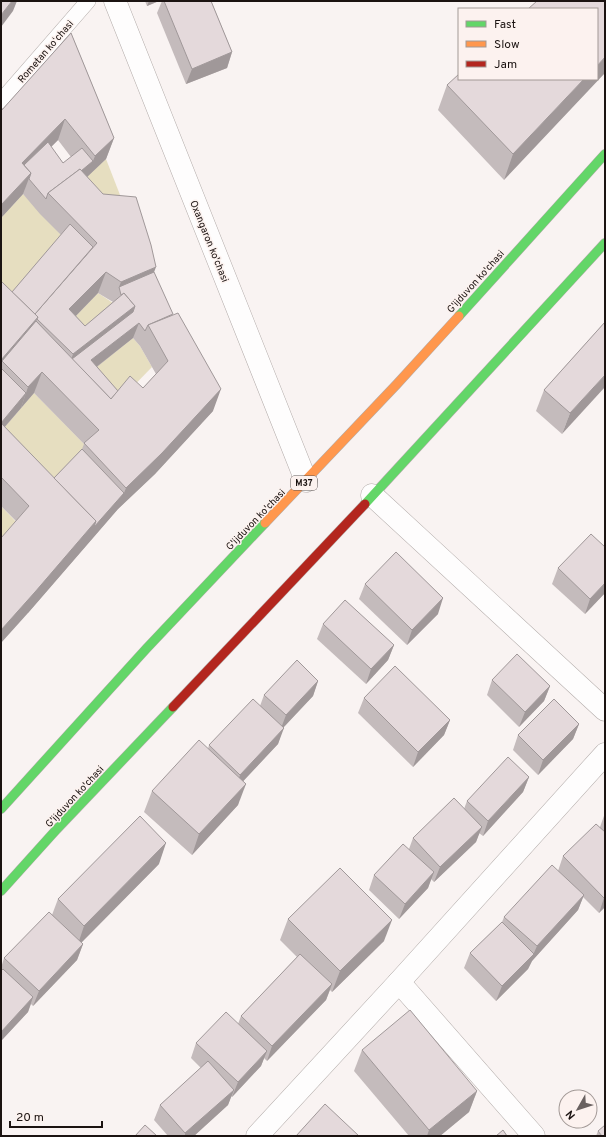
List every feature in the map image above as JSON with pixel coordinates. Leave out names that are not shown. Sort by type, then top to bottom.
[{"type":"main road","name":"G'ijduvon ko'chasi","points":[[1,809],[146,649],[397,384],[605,154]]},
{"type":"main road","name":"G'ijduvon ko'chasi","points":[[1,891],[56,830],[363,506],[605,243]]},
{"type":"street","name":"Oxangaron ko'chasi","points":[[114,1],[306,481]]},
{"type":"street","points":[[372,495],[605,710]]},
{"type":"street","points":[[257,1136],[399,982],[605,754]]},
{"type":"street","points":[[399,982],[534,1136]]},
{"type":"lane","name":"Rometan koʻchasi","points":[[1,101],[88,1]]},
{"type":"shaded area","points":[[106,159],[129,218],[72,190]]},
{"type":"shaded area","points":[[23,194],[65,239],[1,312],[1,218]]},
{"type":"shaded area","points":[[98,293],[113,303],[77,347],[62,330]]},
{"type":"shaded area","points":[[133,338],[140,346],[152,367],[113,407],[86,375]]},
{"type":"shaded area","points":[[34,393],[91,451],[46,497],[1,431]]},
{"type":"shaded area","points":[[1,506],[21,527],[1,550]]},
{"type":"building","points":[[1,1],[12,1],[1,15]]},
{"type":"building","points":[[164,1],[211,1],[232,52],[192,69]]},
{"type":"building","points":[[537,1],[605,1],[605,57],[598,65],[598,8],[529,8]]},
{"type":"building","points":[[71,33],[114,138],[95,156],[65,119],[22,163],[31,173],[1,205],[1,111]]},
{"type":"building","points":[[458,75],[458,80],[583,80],[513,154],[447,85]]},
{"type":"building","points":[[48,142],[63,163],[82,148],[93,161],[48,193],[46,199],[29,179],[31,173],[24,165]]},
{"type":"building","points":[[80,169],[103,194],[136,197],[151,245],[156,267],[121,282],[106,272],[69,309],[85,326],[124,293],[135,306],[73,354],[37,319],[38,317],[35,314],[97,243],[48,193]]},
{"type":"building","points":[[70,224],[93,247],[35,314],[12,292]]},
{"type":"building","points":[[154,272],[173,314],[148,325],[145,331],[139,323],[91,360],[118,391],[111,399],[72,359],[133,312],[135,306],[124,293],[121,295],[119,287]]},
{"type":"building","points":[[1,281],[38,317],[1,360]]},
{"type":"building","points":[[178,313],[221,389],[162,453],[126,488],[84,443],[99,430],[42,372],[28,387],[2,361],[36,321],[111,399],[130,376],[143,388],[168,361],[148,325]]},
{"type":"building","points":[[605,322],[605,375],[570,413],[544,390]]},
{"type":"building","points":[[1,368],[26,393],[1,423]]},
{"type":"building","points":[[1,423],[96,521],[1,630],[1,538],[29,506],[1,477]]},
{"type":"building","points":[[82,449],[124,493],[94,527],[96,521],[54,478]]},
{"type":"building","points":[[591,534],[605,547],[605,583],[590,599],[558,568]]},
{"type":"building","points":[[396,552],[443,598],[412,630],[365,584]]},
{"type":"building","points":[[345,600],[394,645],[371,669],[323,624]]},
{"type":"building","points":[[517,654],[550,686],[525,712],[492,680]]},
{"type":"building","points":[[297,660],[318,681],[286,715],[264,695]]},
{"type":"building","points":[[395,666],[450,720],[418,752],[364,698]]},
{"type":"building","points":[[253,699],[284,728],[240,775],[209,745]]},
{"type":"building","points":[[554,699],[579,724],[543,760],[518,735]]},
{"type":"building","points":[[199,740],[246,784],[199,834],[152,791]]},
{"type":"building","points":[[508,757],[529,777],[488,821],[467,801]]},
{"type":"building","points":[[454,798],[482,827],[440,867],[413,838]]},
{"type":"building","points":[[140,816],[166,843],[84,926],[58,899]]},
{"type":"building","points":[[596,824],[605,832],[605,898],[563,856]]},
{"type":"building","points":[[403,844],[434,872],[405,904],[374,875]]},
{"type":"building","points":[[552,865],[584,895],[537,946],[504,917]]},
{"type":"building","points":[[340,868],[392,920],[340,971],[288,919]]},
{"type":"building","points":[[49,912],[83,944],[39,991],[4,958]]},
{"type":"building","points":[[502,922],[534,954],[502,986],[470,953]]},
{"type":"building","points":[[300,954],[332,984],[272,1046],[241,1016]]},
{"type":"building","points":[[3,969],[33,997],[1,1032],[1,971]]},
{"type":"building","points":[[410,1010],[477,1091],[429,1130],[362,1050]]},
{"type":"building","points":[[226,1012],[267,1051],[238,1082],[196,1043]]},
{"type":"building","points":[[208,1061],[234,1090],[185,1133],[160,1105]]},
{"type":"building","points":[[325,1104],[359,1136],[296,1136]]},
{"type":"building","points":[[145,1125],[157,1136],[135,1136]]},
{"type":"building","points":[[605,1125],[605,1136],[602,1136],[598,1131]]},
{"type":"building","points":[[503,1130],[507,1136],[496,1136]]},
{"type":"traffic: fast","points":[[459,316],[605,154]]},
{"type":"traffic: fast","points":[[365,504],[605,243]]},
{"type":"traffic: fast","points":[[1,809],[146,649],[265,523]]},
{"type":"traffic: fast","points":[[1,891],[56,830],[173,707]]},
{"type":"traffic: slow","points":[[265,523],[397,384],[459,316]]},
{"type":"traffic: jam","points":[[173,707],[365,504]]}]
